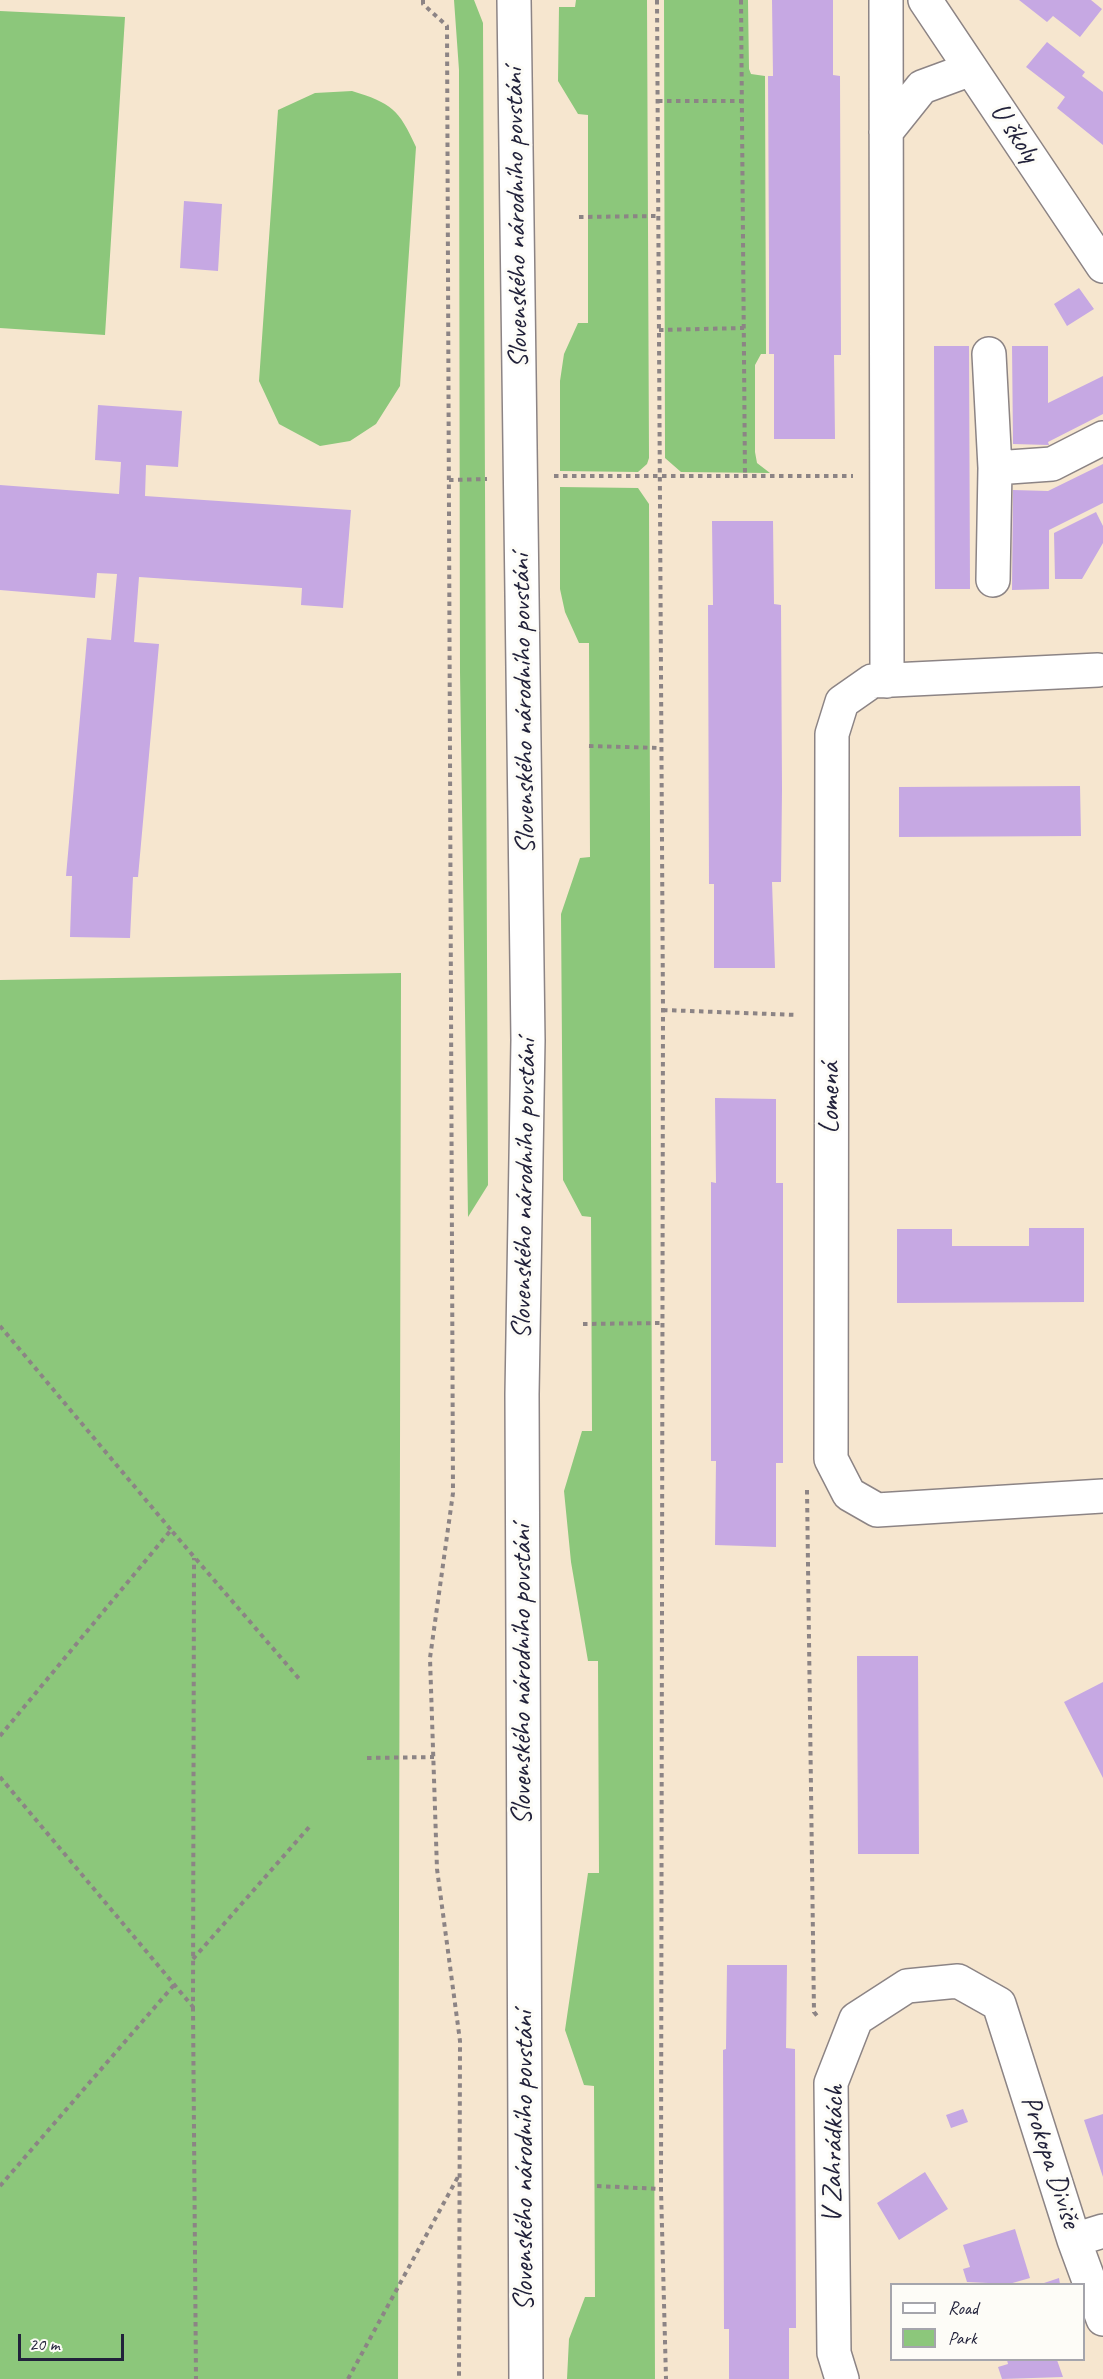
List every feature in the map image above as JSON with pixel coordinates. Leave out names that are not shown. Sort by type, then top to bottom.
[{"type":"street","name":"Slovenského národního povstání","points":[[514,0],[528,1040],[522,1394],[526,2379]]},
{"type":"street","points":[[886,0],[887,681]]},
{"type":"street","name":"U školy","points":[[926,0],[1103,266]]},
{"type":"street","points":[[886,132],[922,87],[971,69]]},
{"type":"street","points":[[989,354],[995,468],[993,580]]},
{"type":"street","points":[[995,468],[1052,464],[1103,438]]},
{"type":"street","name":"Lomená","points":[[1101,664],[872,681],[842,702],[832,734],[831,1459],[849,1494],[877,1510],[1103,1496]]},
{"type":"street","name":"V Zahrádkách","points":[[842,2379],[834,2354],[831,2083],[856,2019],[907,1986],[958,1981],[999,2004]]},
{"type":"street","name":"Prokopa Diviše","points":[[999,2004],[1089,2236],[1103,2319]]},
{"type":"path","points":[[423,0],[423,4],[447,26],[453,1493],[430,1658],[437,1869],[460,2041],[459,2379]]},
{"type":"path","points":[[657,0],[663,1010],[661,2189],[666,2379]]},
{"type":"path","points":[[741,0],[745,476]]},
{"type":"path","points":[[657,101],[742,101]]},
{"type":"path","points":[[579,217],[658,216]]},
{"type":"path","points":[[658,330],[744,328]]},
{"type":"path","points":[[449,480],[521,477],[887,476]]},
{"type":"path","points":[[589,746],[661,748]]},
{"type":"path","points":[[663,1010],[831,1016]]},
{"type":"path","points":[[583,1324],[663,1323]]},
{"type":"path","points":[[0,1326],[194,1558],[301,1681]]},
{"type":"path","points":[[831,1459],[807,1479],[814,2012],[843,2053]]},
{"type":"path","points":[[0,1736],[171,1530]]},
{"type":"path","points":[[194,1558],[193,2007],[196,2379]]},
{"type":"path","points":[[366,1758],[434,1757]]},
{"type":"path","points":[[0,1778],[193,2007]]},
{"type":"path","points":[[193,1960],[311,1825]]},
{"type":"path","points":[[0,2186],[174,1985]]},
{"type":"path","points":[[348,2379],[459,2174]]},
{"type":"path","points":[[597,2186],[661,2189]]},
{"type":"green space","points":[[454,0],[474,0],[483,23],[488,1185],[468,1217],[460,672],[459,70]]},
{"type":"green space","points":[[576,0],[647,0],[649,458],[647,464],[638,472],[560,471],[560,381],[564,354],[578,323],[588,323],[588,115],[578,114],[558,81],[559,7],[575,7]]},
{"type":"green space","points":[[664,0],[748,0],[749,69],[751,74],[765,76],[766,354],[761,354],[755,365],[755,452],[757,463],[770,473],[681,472],[665,458]]},
{"type":"green space","points":[[0,11],[125,17],[105,335],[0,328]]},
{"type":"green space","points":[[352,91],[376,99],[392,109],[399,116],[416,147],[400,386],[376,424],[350,441],[320,446],[279,424],[259,381],[278,110],[315,93]]},
{"type":"green space","points":[[560,487],[638,488],[649,504],[655,2379],[567,2379],[569,2339],[585,2297],[595,2297],[594,2086],[584,2085],[565,2030],[588,1873],[599,1873],[598,1661],[588,1661],[571,1562],[564,1491],[582,1431],[592,1431],[591,1217],[582,1216],[563,1180],[561,914],[580,858],[590,857],[589,643],[579,643],[565,612],[560,589]]},
{"type":"green space","points":[[401,973],[398,2379],[0,2379],[0,980]]},
{"type":"building","points":[[772,0],[833,0],[833,75],[840,76],[841,355],[834,355],[835,439],[774,439],[774,354],[769,354],[768,76],[773,76]]},
{"type":"building","points":[[1019,0],[1091,0],[1102,9],[1080,37],[1053,16],[1047,22]]},
{"type":"building","points":[[1047,42],[1085,72],[1082,76],[1103,92],[1103,145],[1057,108],[1065,97],[1026,67]]},
{"type":"building","points":[[184,201],[222,204],[218,271],[180,268]]},
{"type":"building","points":[[1079,288],[1094,309],[1067,326],[1054,304]]},
{"type":"building","points":[[934,346],[969,346],[970,589],[935,589]]},
{"type":"building","points":[[1012,346],[1048,346],[1048,403],[1103,376],[1103,414],[1048,442],[1049,445],[1013,444]]},
{"type":"building","points":[[98,405],[182,411],[178,467],[146,465],[145,496],[351,510],[343,608],[301,605],[302,588],[139,577],[134,642],[159,644],[138,877],[133,877],[130,938],[70,937],[72,876],[66,876],[87,638],[111,640],[117,574],[97,573],[95,598],[0,590],[0,485],[119,494],[121,462],[95,460]]},
{"type":"building","points":[[1103,464],[1103,503],[1049,530],[1049,589],[1012,590],[1013,490],[1048,491]]},
{"type":"building","points":[[1096,512],[1103,526],[1103,543],[1082,579],[1055,579],[1054,533]]},
{"type":"building","points":[[712,521],[773,521],[774,604],[781,605],[782,790],[781,882],[772,882],[775,968],[714,968],[714,884],[709,884],[708,605],[713,605]]},
{"type":"building","points":[[1080,786],[1081,836],[899,837],[899,787]]},
{"type":"building","points":[[715,1098],[776,1099],[776,1183],[783,1183],[783,1463],[776,1463],[776,1547],[715,1545],[716,1461],[711,1461],[711,1182],[716,1183]]},
{"type":"building","points":[[1029,1228],[1084,1228],[1084,1302],[897,1303],[897,1229],[952,1229],[952,1246],[1029,1246]]},
{"type":"building","points":[[857,1656],[918,1656],[919,1854],[858,1854]]},
{"type":"building","points":[[1103,1682],[1103,1778],[1064,1702]]},
{"type":"building","points":[[727,1965],[787,1965],[786,2048],[795,2049],[796,2328],[789,2328],[789,2379],[729,2379],[729,2329],[724,2329],[723,2050],[726,2049]]},
{"type":"building","points":[[963,2109],[968,2122],[951,2128],[946,2115]]},
{"type":"building","points":[[1103,2114],[1103,2177],[1084,2120]]},
{"type":"building","points":[[925,2172],[948,2209],[899,2240],[877,2203]]},
{"type":"building","points":[[1015,2229],[1030,2278],[1012,2283],[967,2282],[963,2269],[970,2267],[963,2245]]},
{"type":"building","points":[[1059,2278],[1060,2283],[1044,2283]]},
{"type":"building","points":[[1007,2361],[1057,2361],[1063,2377],[1002,2379],[998,2367],[1008,2364]]}]
